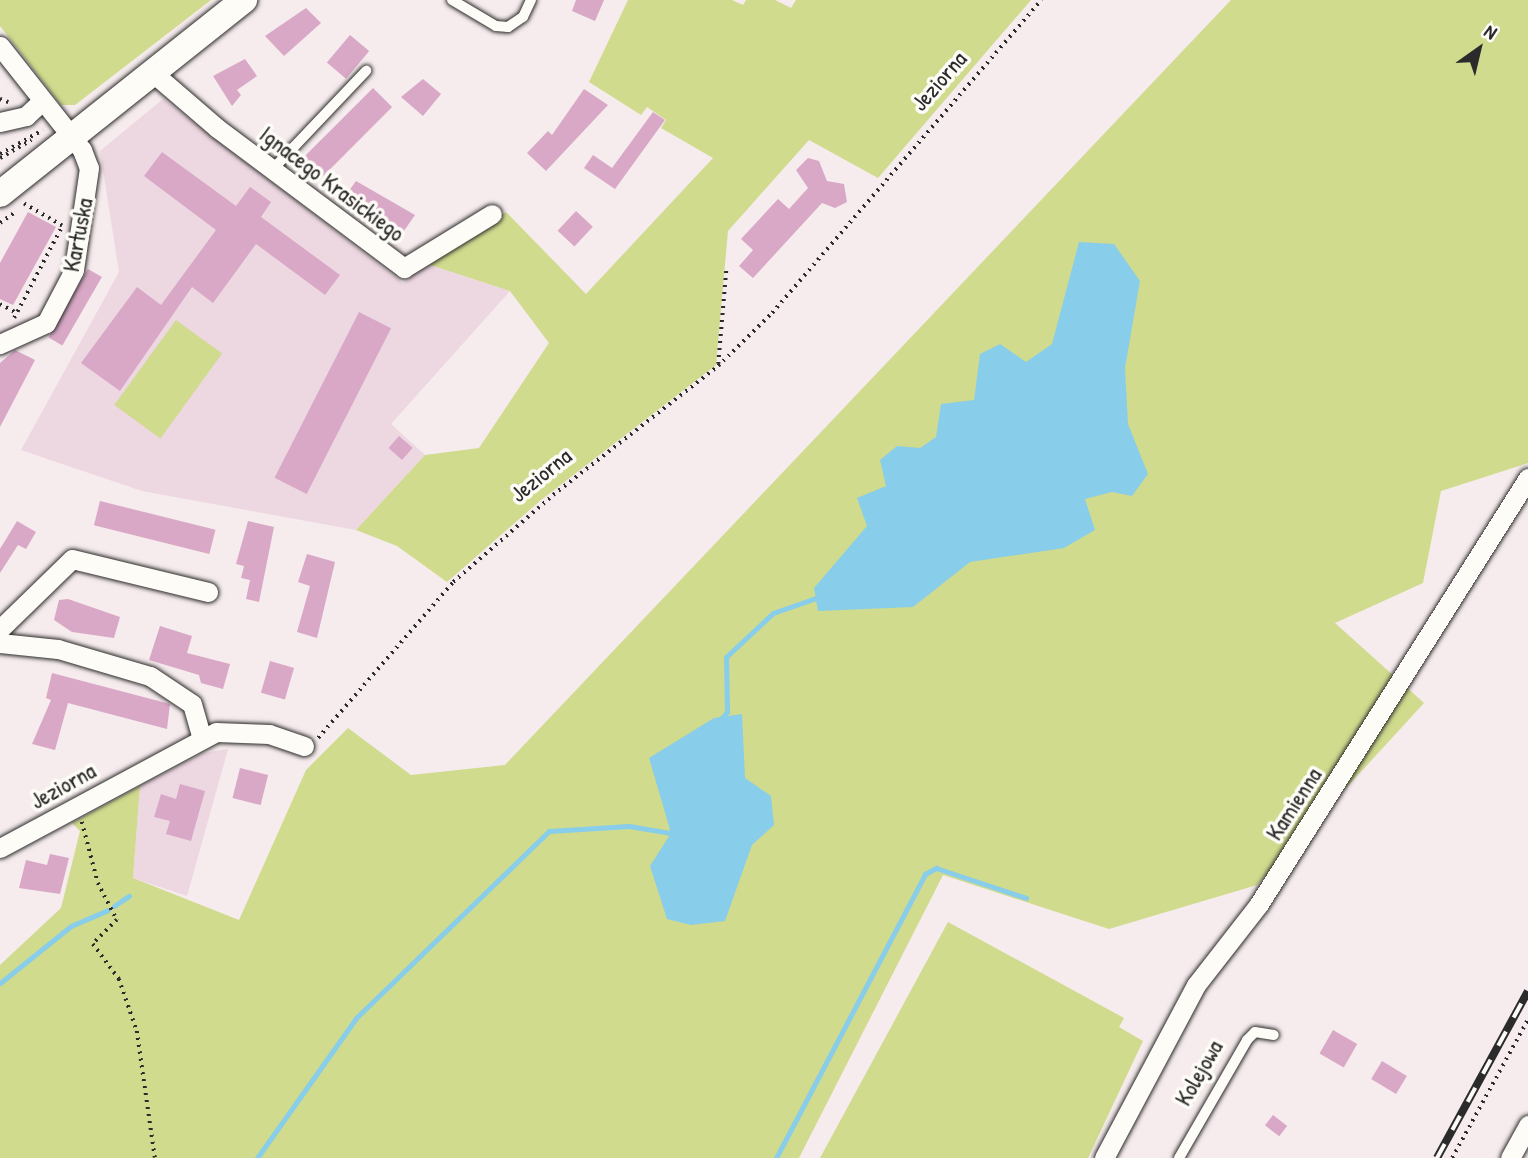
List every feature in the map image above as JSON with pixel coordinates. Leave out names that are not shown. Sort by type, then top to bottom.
[{"type":"main road","points":[[12,199],[71,136],[244,0]]},
{"type":"street","name":"Kartuska","points":[[0,46],[71,136],[89,168],[74,270],[46,323],[6,339]]},
{"type":"street","name":"Ignacego Krasickiego","points":[[152,72],[272,170],[404,268],[492,214]]},
{"type":"street","points":[[0,122],[26,116],[43,101]]},
{"type":"street","name":"Kamienna","points":[[1104,1158],[1196,985],[1259,904],[1528,478]]},
{"type":"street","points":[[0,629],[72,559],[208,592]]},
{"type":"street","points":[[0,643],[58,649],[150,676],[192,704],[202,738]]},
{"type":"street","name":"Jeziorna","points":[[0,848],[202,738],[233,729],[304,746]]},
{"type":"street","points":[[1510,1158],[1528,1125]]},
{"type":"lane","points":[[452,0],[496,26],[508,27],[523,17],[531,0]]},
{"type":"lane","points":[[272,170],[366,71]]},
{"type":"lane","name":"Kolejowa","points":[[1179,1158],[1247,1040],[1255,1032],[1275,1035]]},
{"type":"path","name":"Jeziorna","points":[[304,746],[338,718],[453,582],[718,366],[772,313],[1041,0]]},
{"type":"path","points":[[6,339],[15,312],[62,226],[12,199]]},
{"type":"path","points":[[718,366],[726,270]]},
{"type":"path","points":[[0,304],[15,312]]},
{"type":"path","points":[[78,805],[98,883],[117,920],[93,944],[119,979],[137,1031],[155,1158]]},
{"type":"path","points":[[1452,1158],[1528,1019]]},
{"type":"shaded area","points":[[163,99],[403,283],[427,264],[510,291],[391,424],[425,455],[356,530],[142,491],[21,450],[119,272],[100,151]]},
{"type":"shaded area","points":[[228,749],[187,896],[133,878],[140,786],[203,753]]},
{"type":"green space","points":[[0,0],[211,0],[75,105],[61,105],[0,26]]},
{"type":"green space","points":[[628,0],[732,0],[743,5],[746,0],[775,0],[791,8],[796,0],[1031,0],[878,178],[809,140],[728,231],[716,365],[541,500],[447,582],[397,546],[356,530],[425,455],[479,448],[549,343],[510,291],[427,264],[506,212],[586,294],[713,158],[661,128],[666,120],[647,107],[641,115],[589,82]]},
{"type":"green space","points":[[1231,0],[1528,0],[1528,463],[1441,491],[1423,583],[1335,623],[1424,703],[1257,885],[1109,929],[943,875],[799,1158],[0,1158],[0,965],[61,908],[80,831],[72,823],[140,786],[133,878],[239,920],[306,770],[348,728],[411,775],[505,765]]},
{"type":"green space","points":[[176,320],[222,354],[160,438],[114,405]]},
{"type":"green space","points":[[948,922],[1124,1018],[1119,1027],[1143,1041],[1088,1158],[820,1158]]},
{"type":"water","points":[[1079,242],[1114,244],[1140,281],[1125,368],[1128,424],[1148,474],[1132,496],[1112,492],[1085,499],[1095,530],[1064,548],[970,562],[913,607],[818,611],[814,588],[867,526],[857,498],[886,486],[880,460],[897,446],[920,448],[936,437],[941,404],[974,400],[980,354],[1000,344],[1026,362],[1052,344]]},
{"type":"water","points":[[742,714],[745,778],[771,796],[774,825],[752,845],[725,921],[691,925],[667,919],[650,866],[671,833],[649,758],[714,718]]},
{"type":"building","points":[[576,0],[604,0],[595,21],[572,11]]},
{"type":"building","points":[[306,8],[321,23],[284,56],[265,36]]},
{"type":"building","points":[[350,35],[369,51],[346,79],[327,63]]},
{"type":"building","points":[[245,59],[257,76],[237,90],[241,95],[232,106],[213,76]]},
{"type":"building","points":[[423,79],[441,94],[423,116],[401,97]]},
{"type":"building","points":[[373,88],[392,107],[319,181],[299,162]]},
{"type":"building","points":[[584,89],[608,105],[546,171],[527,153],[548,131],[552,135]]},
{"type":"building","points":[[653,112],[665,120],[615,189],[584,168],[593,155],[612,168]]},
{"type":"building","points":[[162,152],[236,206],[250,187],[271,202],[261,217],[340,275],[325,295],[256,244],[213,303],[192,287],[120,391],[81,363],[137,287],[161,305],[216,230],[144,176]]},
{"type":"building","points":[[808,158],[819,161],[827,181],[844,184],[847,202],[835,208],[822,203],[753,278],[739,266],[753,250],[741,239],[778,199],[789,209],[808,188],[796,170]]},
{"type":"building","points":[[356,181],[415,215],[401,235],[346,195]]},
{"type":"building","points":[[576,211],[593,227],[574,246],[558,231]]},
{"type":"building","points":[[28,212],[56,227],[13,305],[0,299],[0,263]]},
{"type":"building","points":[[88,269],[102,277],[62,345],[48,337]]},
{"type":"building","points":[[359,312],[391,328],[307,494],[275,478]]},
{"type":"building","points":[[15,350],[35,360],[0,427],[0,363]]},
{"type":"building","points":[[399,436],[413,448],[402,460],[389,448]]},
{"type":"building","points":[[100,501],[215,530],[209,554],[94,525]]},
{"type":"building","points":[[17,521],[36,532],[26,549],[18,545],[0,573],[0,549]]},
{"type":"building","points":[[248,521],[274,527],[259,602],[246,599],[250,580],[241,578],[244,566],[236,564]]},
{"type":"building","points":[[307,554],[335,562],[317,638],[297,632],[310,586],[298,582]]},
{"type":"building","points":[[68,599],[120,617],[114,638],[72,632],[54,620],[59,600]]},
{"type":"building","points":[[160,626],[192,636],[187,653],[230,664],[223,689],[201,683],[199,675],[149,660]]},
{"type":"building","points":[[270,661],[294,668],[285,700],[261,693]]},
{"type":"building","points":[[52,673],[170,704],[167,729],[68,703],[55,750],[32,744],[51,700],[46,698]]},
{"type":"building","points":[[240,768],[268,775],[261,805],[233,798]]},
{"type":"building","points":[[180,784],[205,791],[191,841],[166,834],[170,821],[154,817],[161,794],[176,799]]},
{"type":"building","points":[[50,854],[69,858],[60,894],[19,888],[26,860],[47,865]]},
{"type":"building","points":[[1333,1030],[1357,1044],[1344,1067],[1320,1053]]},
{"type":"building","points":[[1382,1061],[1407,1076],[1396,1094],[1371,1079]]},
{"type":"building","points":[[1273,1115],[1287,1126],[1279,1136],[1265,1125]]},
{"type":"waterway","points":[[720,720],[727,712],[726,657],[773,613],[816,598]]},
{"type":"waterway","points":[[257,1158],[356,1018],[549,831],[629,826],[671,833],[672,828]]},
{"type":"waterway","points":[[776,1158],[925,874],[936,868],[1026,898]]},
{"type":"waterway","points":[[114,906],[129,896]]},
{"type":"waterway","points":[[0,983],[71,926],[108,910]]},
{"type":"railway","points":[[1437,1158],[1528,991]]}]
